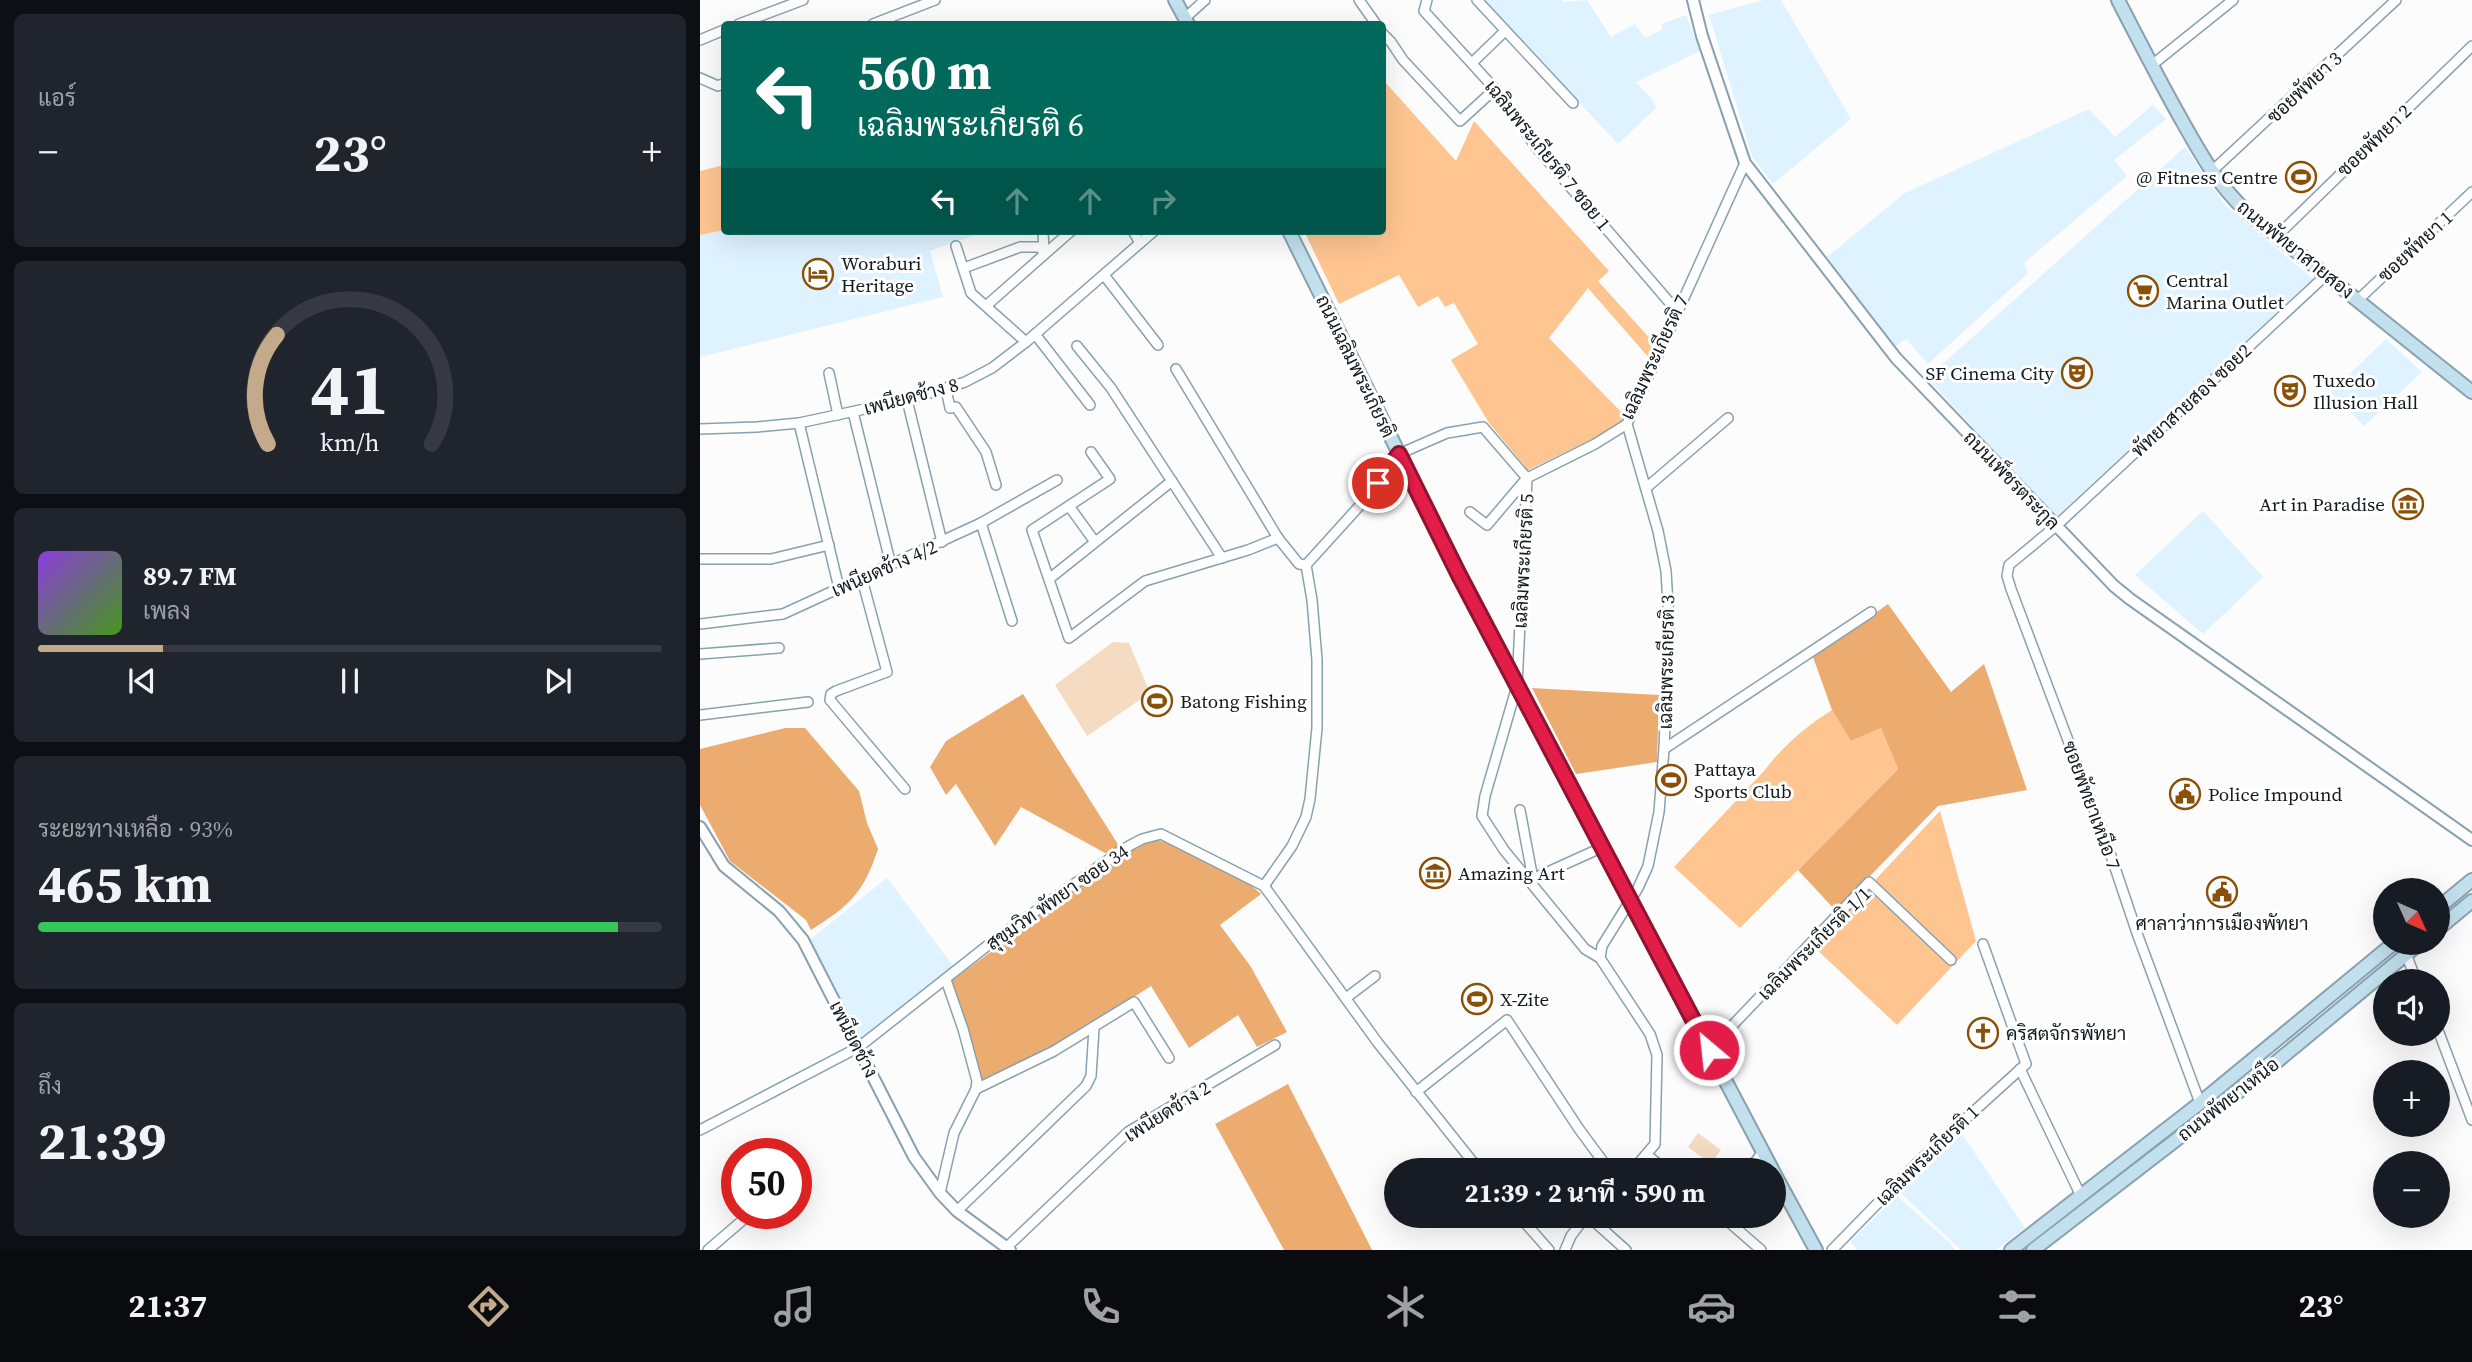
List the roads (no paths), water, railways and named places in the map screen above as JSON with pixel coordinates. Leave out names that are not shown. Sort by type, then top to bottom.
[{"type":"main road","points":[[1175,0],[1186,21]]},
{"type":"main road","name":"ถนนพัทยาสายสอง","points":[[2118,0],[2211,172],[2226,192],[2472,392]]},
{"type":"main road","name":"ถนนเฉลิมพระเกียรติ","points":[[1291,235],[1517,686],[1766,1158]]},
{"type":"main road","points":[[2450,898],[2472,880]]},
{"type":"main road","points":[[2450,919],[2472,901]]},
{"type":"main road","name":"ถนนพัทยาเหนือ","points":[[2011,1250],[2200,1103],[2378,956]]},
{"type":"main road","name":"ถนนพัทยาเหนือ","points":[[2032,1250],[2263,1073],[2404,956]]},
{"type":"main road","name":"ถนนเฉลิมพระเกียรติ","points":[[1786,1194],[1816,1250]]},
{"type":"street","points":[[747,21],[803,0]]},
{"type":"street","points":[[879,21],[914,4],[935,0]]},
{"type":"street","points":[[1187,21],[1205,0]]},
{"type":"street","points":[[1359,0],[1374,21]]},
{"type":"street","name":"เฉลิมพระเกียรติ 7 ซอย 1","points":[[1427,0],[1424,10],[1495,89],[1536,147],[1676,310]]},
{"type":"street","points":[[1477,0],[1573,103]]},
{"type":"street","name":"ถนนเพ็ชรตระกูล","points":[[1693,0],[1702,36],[1745,163],[1896,358],[2056,526],[2130,599],[2472,839]]},
{"type":"street","points":[[2152,65],[2233,0]]},
{"type":"street","name":"ซอยพัทยา 3","points":[[2211,172],[2396,0]]},
{"type":"street","points":[[700,40],[721,31]]},
{"type":"street","points":[[1472,63],[1505,31]]},
{"type":"street","points":[[1386,37],[1402,60],[1460,121],[1495,89]]},
{"type":"street","name":"ซอยพัทยา 2","points":[[2277,236],[2472,46]]},
{"type":"street","points":[[700,78],[718,86],[721,84]]},
{"type":"street","name":"เฉลิมพระเกียรติ 7","points":[[1527,478],[1595,444],[1627,424],[1676,310],[1745,163]]},
{"type":"street","name":"ซอยพัทยา 1","points":[[2358,300],[2472,192]]},
{"type":"street","points":[[1043,235],[1044,253]]},
{"type":"street","points":[[986,305],[1066,235]]},
{"type":"street","points":[[1135,235],[1140,243]]},
{"type":"street","name":"เพนียดช้าง 8","points":[[700,429],[799,423],[946,389],[992,368],[1149,235]]},
{"type":"street","points":[[956,246],[971,293],[1026,342]]},
{"type":"street","points":[[964,268],[1020,247],[1040,247],[1044,253]]},
{"type":"street","points":[[1104,275],[1158,345]]},
{"type":"street","name":"พัทยาสายสอง ซอย2","points":[[2056,526],[2326,275]]},
{"type":"street","points":[[1035,334],[1090,405]]},
{"type":"street","points":[[1077,346],[1111,388],[1222,558]]},
{"type":"street","points":[[1176,369],[1278,538],[1299,564],[1306,565]]},
{"type":"street","points":[[829,373],[838,415]]},
{"type":"street","points":[[946,389],[950,408],[956,407],[986,452],[996,485]]},
{"type":"street","points":[[907,400],[942,542]]},
{"type":"street","points":[[853,412],[891,565]]},
{"type":"street","points":[[1646,488],[1728,418]]},
{"type":"street","points":[[799,423],[839,587]]},
{"type":"street","name":"เฉลิมพระเกียรติ 3","points":[[1600,958],[1602,946],[1638,888],[1654,844],[1664,749],[1669,621],[1666,571],[1627,424]]},
{"type":"street","points":[[1306,565],[1363,502],[1399,454],[1447,433],[1483,427],[1527,478]]},
{"type":"street","points":[[1091,452],[1110,479],[1032,530],[1069,638],[1146,581],[1278,538]]},
{"type":"street","name":"เฉลิมพระเกียรติ 5","points":[[1470,512],[1487,526],[1527,478]]},
{"type":"street","name":"เฉลิมพระเกียรติ 5","points":[[1527,478],[1517,686],[1485,796],[1482,816],[1504,850],[1532,879]]},
{"type":"street","name":"เพนียดช้าง 4/2","points":[[700,624],[783,614],[981,523],[1057,480]]},
{"type":"street","points":[[1049,579],[1172,481]]},
{"type":"street","points":[[1069,506],[1095,542]]},
{"type":"street","points":[[981,523],[1012,621]]},
{"type":"street","name":"ซอยพัทยาเหนือ 7","points":[[2056,526],[2009,565],[2007,576],[2200,1103]]},
{"type":"street","points":[[700,559],[771,559],[829,545]]},
{"type":"street","points":[[1264,886],[1292,846],[1306,817],[1310,799],[1317,728],[1317,660],[1306,565]]},
{"type":"street","points":[[862,579],[887,672],[836,691],[831,694],[831,700],[905,789]]},
{"type":"street","points":[[1664,749],[1871,612]]},
{"type":"street","points":[[700,654],[779,648]]},
{"type":"street","points":[[700,715],[808,702]]},
{"type":"street","points":[[1520,810],[1532,879],[1585,949],[1600,958],[1650,1034],[1657,1055],[1654,1144],[1644,1158]]},
{"type":"street","name":"เพนียดช้าง","points":[[700,827],[724,866],[779,911],[803,940],[914,1157],[940,1193],[957,1211],[1008,1249]]},
{"type":"street","name":"สุขุมวิท พัทยา ซอย 34","points":[[700,1130],[859,1047],[992,942],[1125,848],[1151,835],[1161,834],[1264,886],[1416,1092],[1469,1158]]},
{"type":"street","points":[[1532,879],[1603,847]]},
{"type":"street","name":"เฉลิมพระเกียรติ 1/1","points":[[1709,1050],[1870,882],[1951,960]]},
{"type":"street","points":[[1983,944],[2023,1066],[2080,1195]]},
{"type":"street","points":[[1346,998],[1375,976]]},
{"type":"street","points":[[940,1193],[954,1133],[977,1081],[946,980]]},
{"type":"street","points":[[976,1088],[1054,1051],[1133,1002],[1169,1058]]},
{"type":"street","points":[[1416,1092],[1507,1020],[1600,1158]]},
{"type":"street","points":[[957,1211],[1086,1086],[1091,1076],[1094,1028]]},
{"type":"street","name":"เพนียดช้าง 2","points":[[1008,1249],[1128,1132],[1275,1045]]},
{"type":"street","points":[[2444,1046],[2472,1120]]},
{"type":"street","name":"เฉลิมพระเกียรติ 1","points":[[1832,1250],[1918,1162],[2023,1066]]},
{"type":"street","points":[[1758,1158],[1763,1152]]},
{"type":"street","points":[[1647,1155],[1651,1158]]},
{"type":"street","points":[[1530,1228],[1549,1250]]},
{"type":"street","points":[[1565,1250],[1577,1228]]},
{"type":"street","points":[[1601,1228],[1626,1250]]},
{"type":"street","points":[[1736,1228],[1761,1250]]},
{"type":"street","points":[[708,1250],[732,1229]]},
{"type":"place","name":"@ Fitness Centre","points":[[2301,177]]},
{"type":"place","name":"Woraburi Heritage","points":[[818,274]]},
{"type":"place","name":"Central Marina Outlet","points":[[2143,291]]},
{"type":"place","name":"SF Cinema City","points":[[2077,373]]},
{"type":"place","name":"Tuxedo Illusion Hall","points":[[2290,391]]},
{"type":"place","name":"Art in Paradise","points":[[2408,504]]},
{"type":"place","name":"Batong Fishing","points":[[1157,701]]},
{"type":"place","name":"Pattaya Sports Club","points":[[1671,780]]},
{"type":"place","name":"Police Impound","points":[[2185,794]]},
{"type":"place","name":"Amazing Art","points":[[1435,873]]},
{"type":"place","name":"ศาลาว่าการเมืองพัทยา","points":[[2222,892]]},
{"type":"place","name":"X-Zite","points":[[1477,999]]},
{"type":"place","name":"คริสตจักรพัทยา","points":[[1983,1033]]}]
